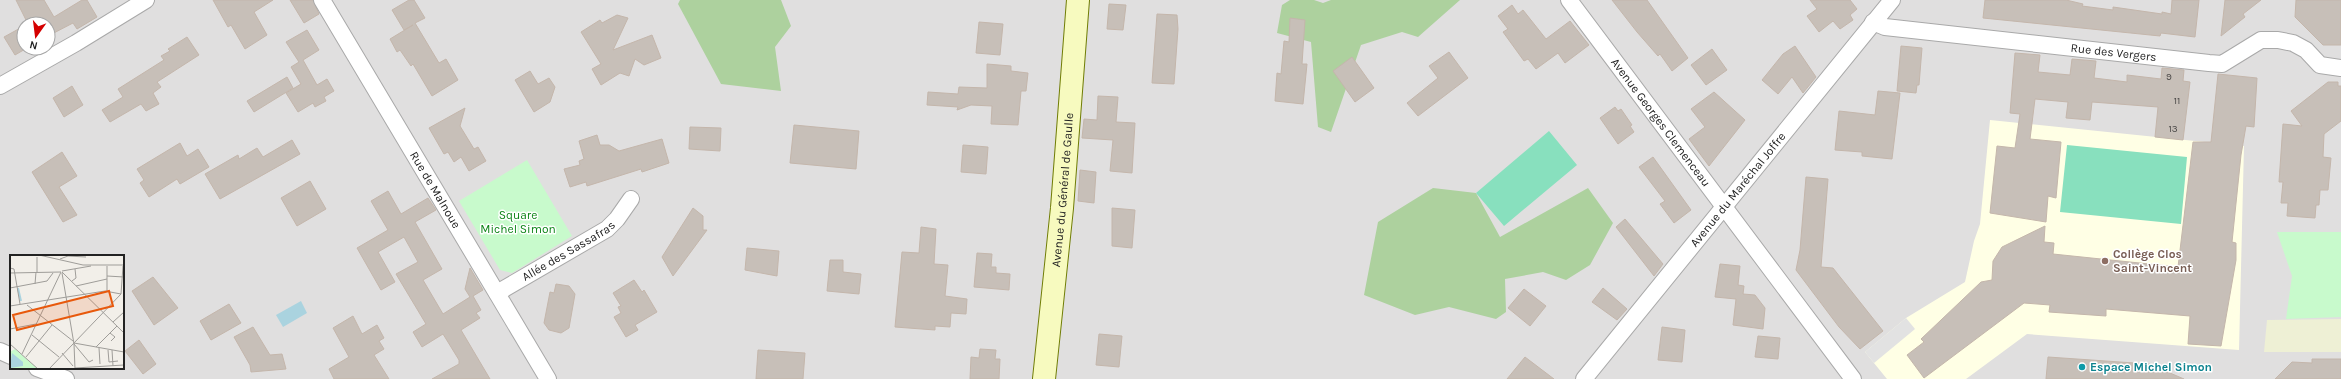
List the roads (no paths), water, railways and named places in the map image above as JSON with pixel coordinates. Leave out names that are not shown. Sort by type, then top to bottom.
[{"type":"street","points":[[0,86],[76,43],[146,0]]},
{"type":"street","name":"Rue de Malnoue","points":[[322,0],[548,379]]},
{"type":"street","name":"Avenue du Général de Gaulle","points":[[1044,379],[1062,208],[1078,0]]},
{"type":"street","name":"Avenue Georges Clemenceau","points":[[1569,0],[1854,379]]},
{"type":"street","name":"Avenue du Maréchal Joffre","points":[[1584,379],[1892,0]]},
{"type":"street","name":"Rue des Vergers","points":[[1874,22],[1885,27],[2222,64],[2261,40],[2278,40],[2293,43],[2306,50],[2320,65],[2341,68]]},
{"type":"street","name":"Allée des Sassafras","points":[[497,293],[607,229],[617,219],[630,199]]},
{"type":"street","points":[[0,351],[10,356]]},
{"type":"street","points":[[40,369],[66,379]]},
{"type":"water","points":[[301,301],[307,313],[283,327],[276,315]]},
{"type":"place","name":"Collège Clos Saint-Vincent","points":[[2105,261]]},
{"type":"place","name":"Espace Michel Simon","points":[[2082,367]]},
{"type":"park label","name":"Square Michel Simon","points":[[518,222]]}]
